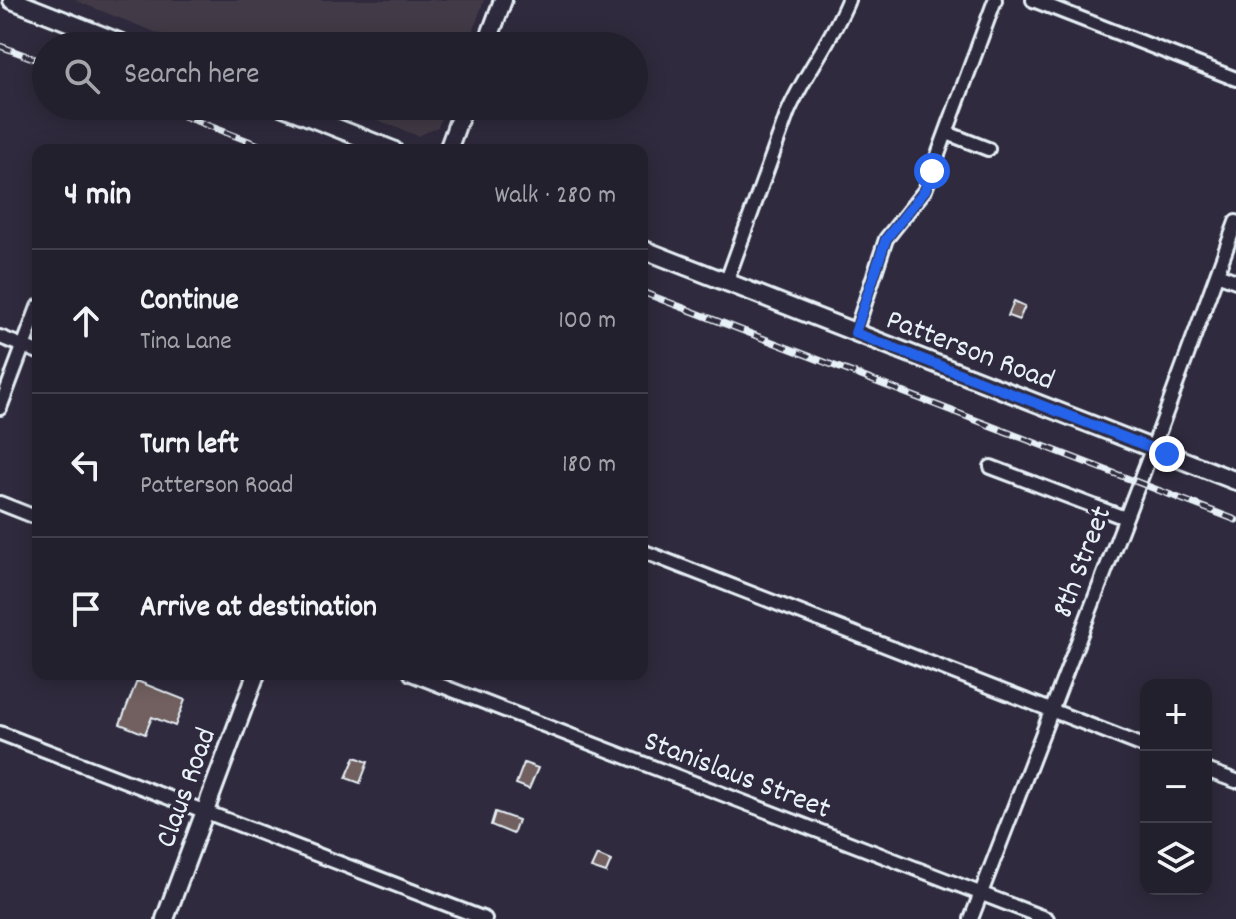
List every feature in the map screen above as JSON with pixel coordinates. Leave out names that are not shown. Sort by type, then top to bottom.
[{"type":"main road","points":[[12,0],[93,32]]},
{"type":"main road","points":[[491,32],[503,0]]},
{"type":"main road","points":[[317,120],[378,144]]},
{"type":"main road","points":[[450,144],[459,120]]},
{"type":"main road","name":"Patterson Road","points":[[648,251],[1236,481]]},
{"type":"main road","name":"Claus Road","points":[[165,919],[254,680]]},
{"type":"street","points":[[726,283],[788,112],[798,90],[827,48],[848,0]]},
{"type":"street","points":[[855,333],[886,239],[925,190],[995,0]]},
{"type":"street","points":[[1033,0],[1236,79]]},
{"type":"street","points":[[947,133],[988,149]]},
{"type":"street","name":"8th Street","points":[[971,919],[1236,222]]},
{"type":"street","points":[[1217,274],[1236,281]]},
{"type":"street","points":[[0,408],[32,323]]},
{"type":"street","points":[[0,337],[32,350]]},
{"type":"street","points":[[991,467],[1125,518]]},
{"type":"street","points":[[0,503],[32,516]]},
{"type":"street","points":[[648,553],[1140,745]]},
{"type":"street","name":"Stanislaus Street","points":[[427,680],[1047,919]]},
{"type":"street","points":[[0,733],[485,919]]},
{"type":"street","points":[[1212,772],[1236,781]]},
{"type":"shaded area","points":[[74,0],[484,0],[473,32],[155,32]]},
{"type":"shaded area","points":[[377,120],[441,120],[438,127],[418,136]]},
{"type":"building","points":[[1014,301],[1025,306],[1019,320],[1008,316]]},
{"type":"building","points":[[137,681],[185,700],[175,726],[152,717],[145,734],[120,724]]},
{"type":"building","points":[[355,757],[368,762],[360,783],[346,778]]},
{"type":"building","points":[[524,763],[538,768],[529,789],[516,784]]},
{"type":"building","points":[[495,812],[518,820],[513,834],[491,825]]},
{"type":"building","points":[[597,855],[611,861],[606,873],[591,868]]},
{"type":"railway","points":[[0,46],[32,58]]},
{"type":"railway","points":[[194,120],[256,144]]},
{"type":"railway","points":[[648,294],[1236,520]]},
{"type":"route","points":[[932,171],[925,190],[886,239],[855,333],[1167,454]]}]
